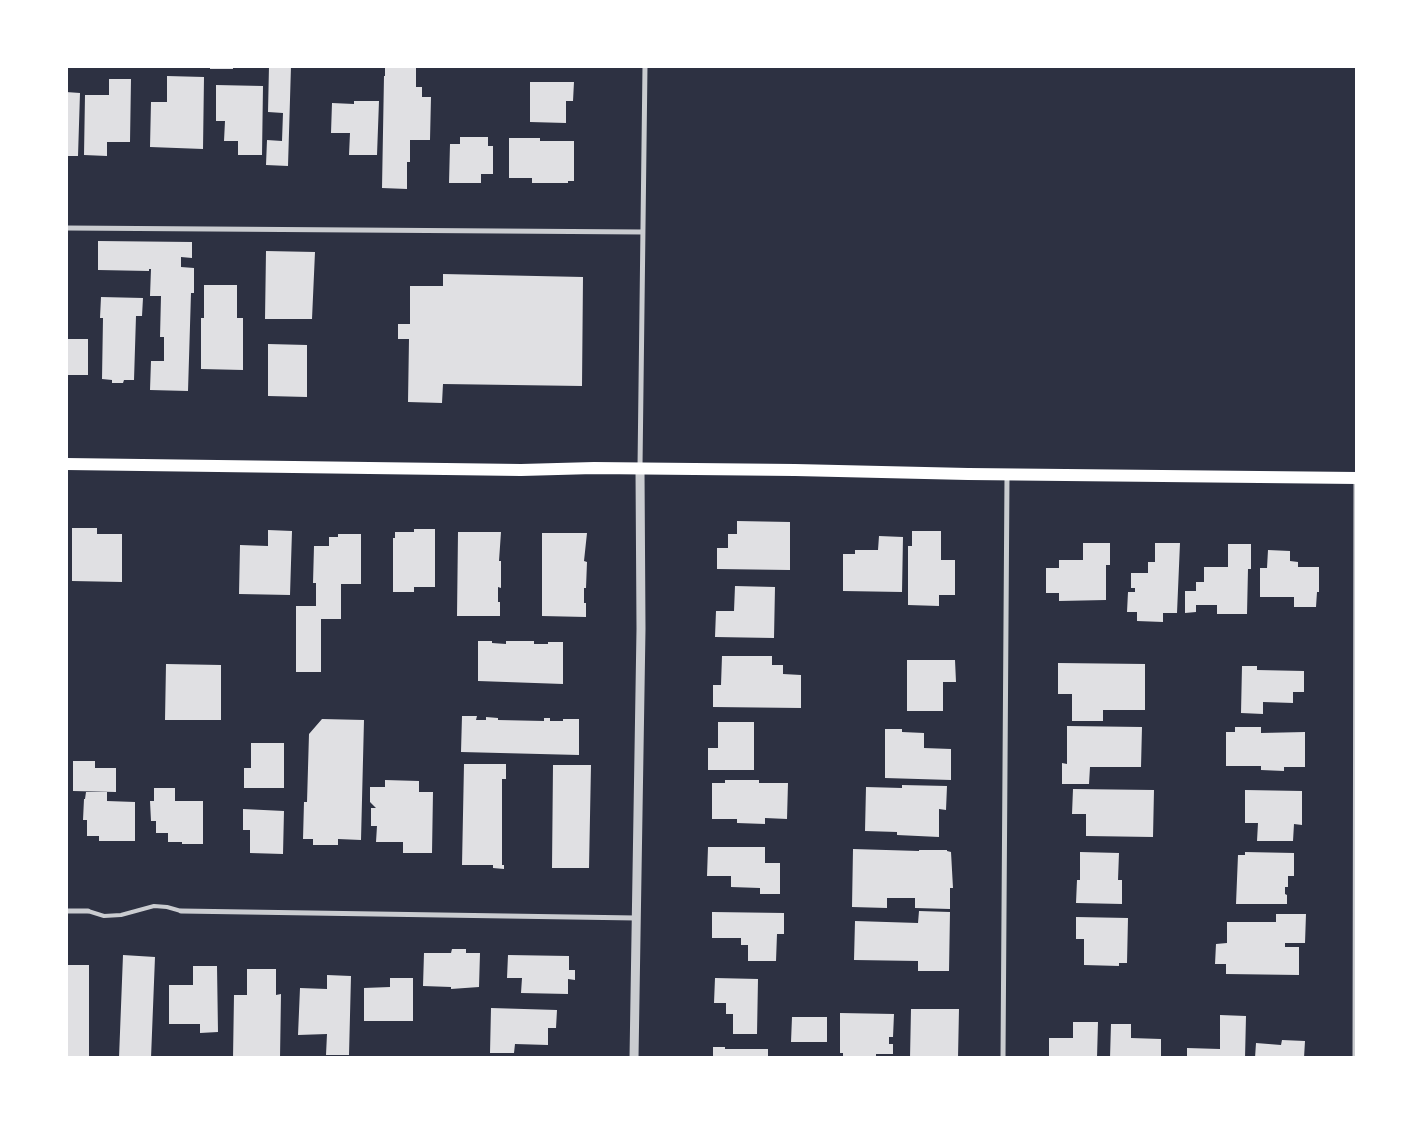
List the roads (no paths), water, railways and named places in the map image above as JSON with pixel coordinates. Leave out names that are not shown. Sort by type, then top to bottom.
[{"type":"main road","points":[[66,464],[521,470],[594,468],[640,470],[795,470],[1007,475],[1357,478]]},
{"type":"street","points":[[634,1058],[645,66]]},
{"type":"street","points":[[66,228],[643,232]]},
{"type":"street","points":[[1002,1058],[1007,475]]},
{"type":"street","points":[[1355,1058],[1357,478]]},
{"type":"street","points":[[66,910],[88,911]]},
{"type":"street","points":[[181,911],[636,918]]},
{"type":"lane","points":[[88,911],[104,916],[121,915],[154,906],[181,911]]}]
